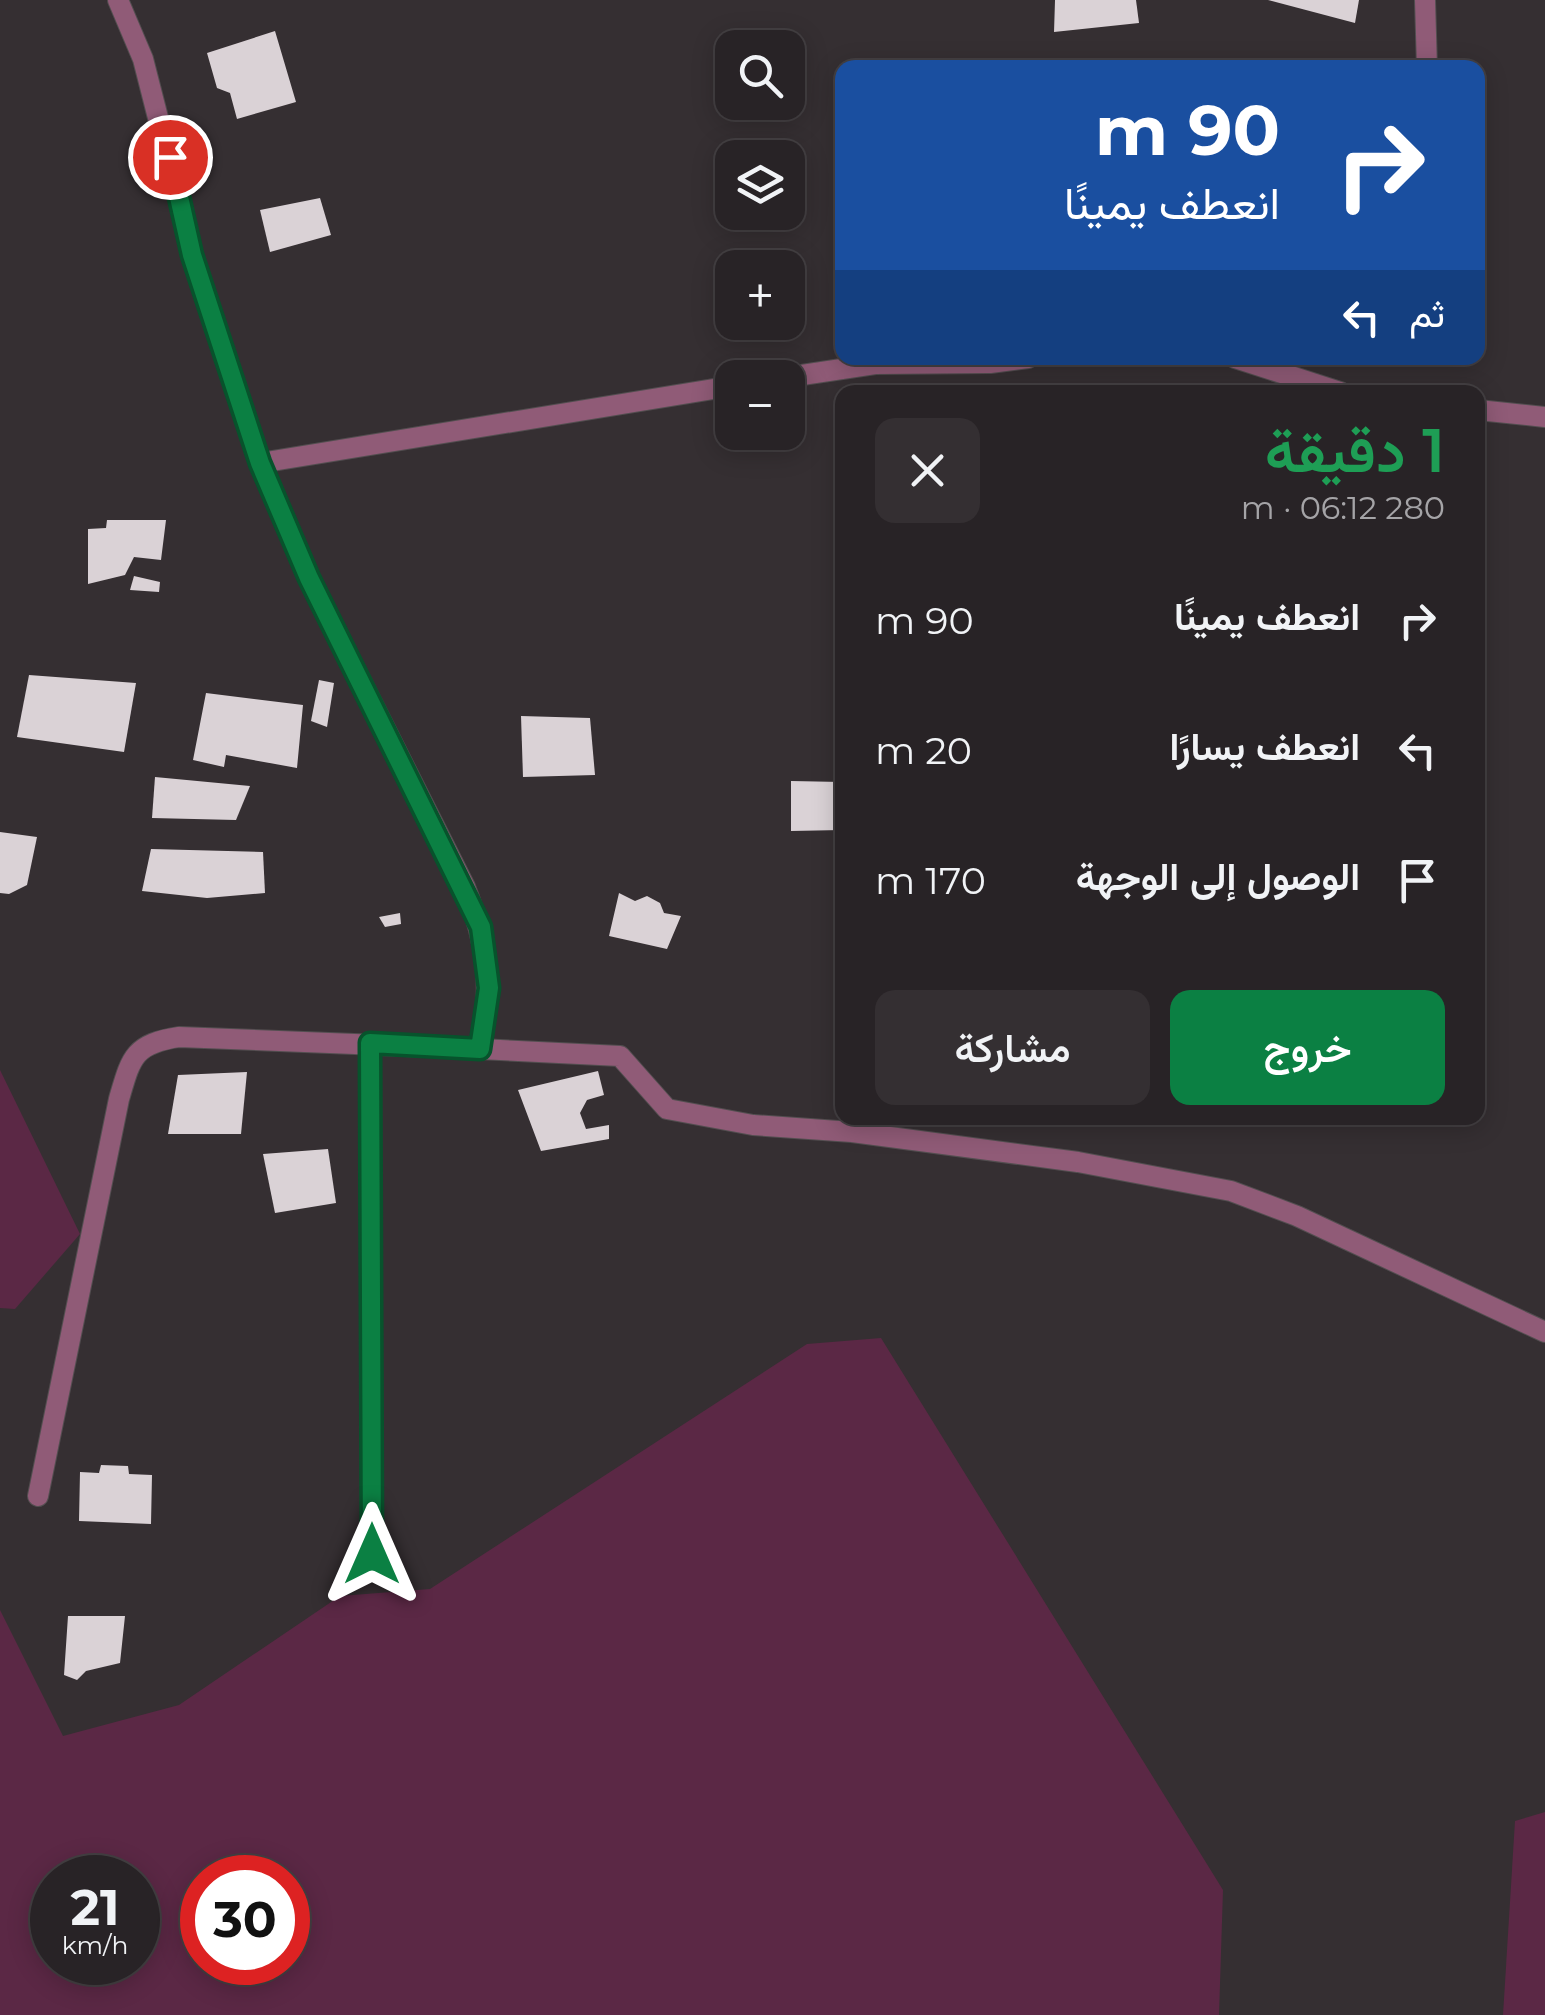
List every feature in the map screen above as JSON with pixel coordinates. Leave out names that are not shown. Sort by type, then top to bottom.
[{"type":"street","points":[[118,0],[143,60],[192,255],[260,463],[309,578],[481,927],[489,988],[480,1049]]},
{"type":"street","points":[[1426,0],[1427,60]]},
{"type":"street","points":[[805,375],[868,365]]},
{"type":"street","points":[[1257,365],[1318,385]]},
{"type":"street","points":[[260,463],[715,389]]},
{"type":"street","points":[[1485,411],[1545,417]]},
{"type":"street","points":[[38,1496],[130,1063],[148,1044],[178,1037],[620,1056],[667,1109],[708,1118],[946,1144],[1202,1183],[1297,1216],[1545,1332]]},
{"type":"street","points":[[370,1043],[372,1554]]},
{"type":"shaded area","points":[[0,1070],[80,1234],[15,1309],[0,1308]]},
{"type":"shaded area","points":[[881,1338],[1223,1890],[1219,2015],[0,2015],[0,1610],[63,1736],[179,1705],[340,1596],[430,1589],[807,1344]]},
{"type":"shaded area","points":[[1545,1812],[1545,2015],[1503,2015],[1515,1821]]},
{"type":"building","points":[[1055,0],[1136,0],[1139,23],[1054,32]]},
{"type":"building","points":[[1268,0],[1359,0],[1355,23]]},
{"type":"building","points":[[275,31],[296,102],[237,119],[230,93],[217,88],[207,53]]},
{"type":"building","points":[[320,198],[331,235],[270,252],[260,210]]},
{"type":"building","points":[[107,520],[166,520],[161,560],[134,557],[125,575],[88,584],[88,529],[106,528]]},
{"type":"building","points":[[134,576],[160,582],[159,592],[130,590]]},
{"type":"building","points":[[29,675],[136,683],[124,752],[17,737]]},
{"type":"building","points":[[319,680],[334,683],[327,727],[311,721]]},
{"type":"building","points":[[206,693],[303,705],[297,768],[226,755],[224,767],[193,760]]},
{"type":"building","points":[[521,716],[590,718],[595,775],[523,777]]},
{"type":"building","points":[[155,777],[250,786],[236,820],[152,818]]},
{"type":"building","points":[[791,781],[835,782],[835,830],[791,831]]},
{"type":"building","points":[[0,832],[37,837],[27,885],[9,894],[0,893]]},
{"type":"building","points":[[151,849],[263,852],[265,893],[207,898],[142,891]]},
{"type":"building","points":[[619,893],[635,901],[647,896],[660,903],[664,913],[681,916],[667,949],[609,936]]},
{"type":"building","points":[[400,913],[401,924],[385,927],[379,917]]},
{"type":"building","points":[[598,1071],[604,1095],[587,1100],[580,1113],[586,1129],[609,1125],[609,1139],[541,1151],[518,1090]]},
{"type":"building","points":[[247,1072],[241,1134],[168,1134],[178,1075]]},
{"type":"building","points":[[328,1149],[336,1203],[275,1213],[263,1154]]},
{"type":"building","points":[[101,1465],[128,1466],[129,1474],[152,1475],[151,1524],[79,1521],[80,1472],[99,1473]]},
{"type":"building","points":[[68,1616],[125,1616],[120,1663],[86,1671],[77,1680],[64,1675]]},
{"type":"route","points":[[170,157],[192,255],[260,463],[309,578],[464,887],[481,927],[488,963],[488,1014],[480,1049],[370,1043],[372,1554]]}]
